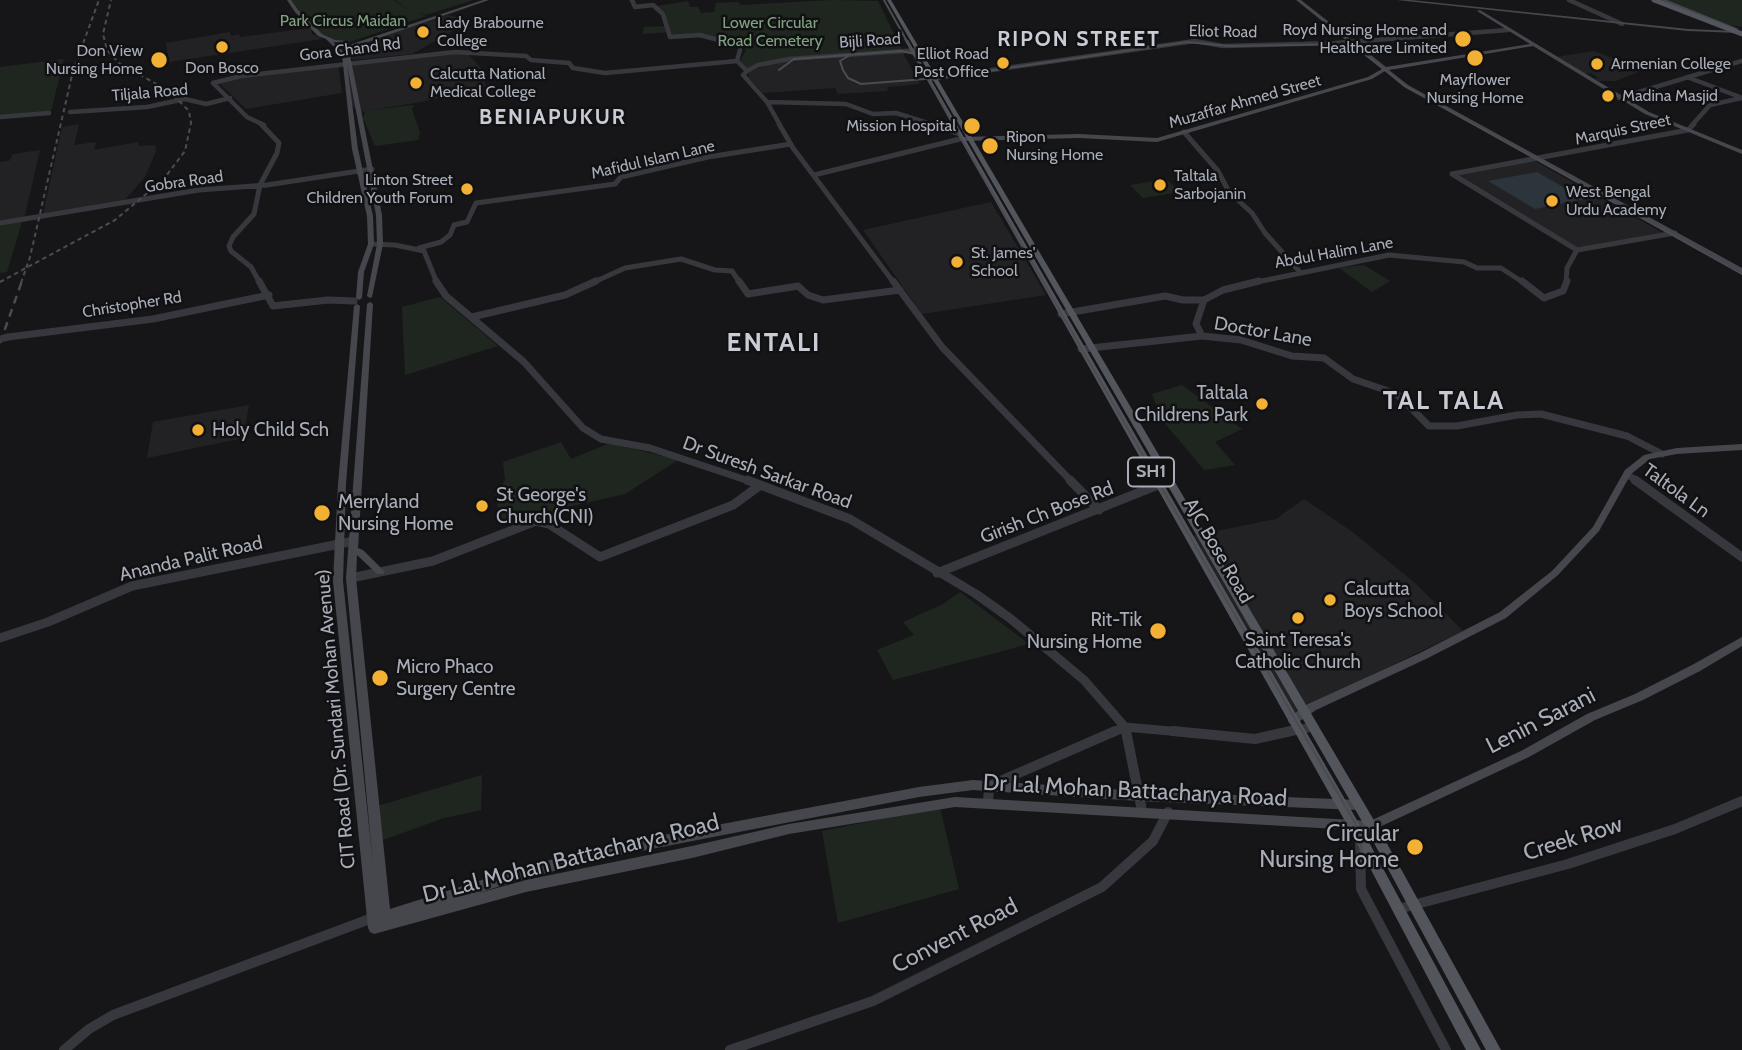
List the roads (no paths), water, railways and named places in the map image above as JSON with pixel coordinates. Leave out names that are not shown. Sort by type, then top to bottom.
[{"type":"main road","points":[[289,0],[306,23],[336,47],[487,0]]},
{"type":"main road","points":[[328,40],[349,44],[480,0]]},
{"type":"main road","name":"AJC Bose Road","points":[[883,0],[912,51],[933,78],[959,136],[1302,722],[1342,806],[1406,908],[1474,1050]]},
{"type":"main road","points":[[889,0],[1072,312],[1086,349]]},
{"type":"main road","points":[[1298,0],[1406,86],[1742,271]]},
{"type":"main road","points":[[1399,0],[1476,10],[1742,33]]},
{"type":"main road","points":[[1656,0],[1730,32]]},
{"type":"main road","points":[[1656,0],[1742,33]]},
{"type":"main road","points":[[1476,10],[1647,113],[1742,152]]},
{"type":"main road","name":"CIT Road (Dr. Sundari Mohan Avenue)","points":[[349,44],[347,62],[360,171],[376,244],[361,272],[357,302],[342,484],[338,581],[371,919]]},
{"type":"main road","name":"Muzaffar Ahmed Street","points":[[959,136],[969,139],[1079,136],[1157,140],[1370,78],[1385,69],[1531,45]]},
{"type":"main road","name":"CIT Road (Dr. Sundari Mohan Avenue)","points":[[336,47],[347,62],[372,169],[379,215],[370,300],[351,578],[384,914]]},
{"type":"main road","points":[[357,302],[370,300]]},
{"type":"main road","points":[[1494,1050],[1406,908],[1371,826],[1302,722],[1503,615],[1555,573],[1596,529],[1627,474],[1647,457],[1742,447]]},
{"type":"main road","points":[[353,546],[380,572]]},
{"type":"main road","name":"Lenin Sarani","points":[[1357,832],[1525,754],[1591,717],[1686,673],[1742,641]]},
{"type":"main road","name":"Dr Lal Mohan Battacharya Road","points":[[384,914],[391,915],[523,873],[606,852],[919,792],[973,785],[1139,796],[1358,805]]},
{"type":"main road","name":"Dr Lal Mohan Battacharya Road","points":[[371,919],[374,929],[381,928],[526,887],[789,829],[955,802],[1168,812],[1357,832]]},
{"type":"street","points":[[632,0],[635,7],[653,5],[663,14],[670,37],[700,36],[741,46],[737,61],[747,71],[743,75],[749,85],[767,102],[791,144],[946,351],[1099,510]]},
{"type":"street","points":[[1569,0],[1622,24]]},
{"type":"street","name":"Eliot Road","points":[[933,78],[1195,41],[1223,46],[1352,42],[1508,30]]},
{"type":"street","name":"Bijli Road","points":[[747,71],[758,65],[789,59],[920,50]]},
{"type":"street","name":"Gora Chand Rd","points":[[230,98],[213,83],[241,76],[347,62],[455,52],[526,56],[531,60],[566,63],[573,68],[605,73],[737,61]]},
{"type":"street","points":[[1619,98],[1742,61]]},
{"type":"street","points":[[1687,77],[1742,98]]},
{"type":"street","points":[[230,98],[247,117],[264,125],[279,143],[277,153],[260,185],[254,214],[233,237],[229,246],[231,251],[251,267],[273,306],[328,300],[357,302]]},
{"type":"street","name":"Tiljala Road","points":[[71,112],[146,107],[185,99],[206,104],[230,98]]},
{"type":"street","name":"Marquis Street","points":[[1577,250],[1452,174],[1688,130],[1710,105],[1742,98]]},
{"type":"street","points":[[767,102],[846,104],[873,114],[896,113],[959,136]]},
{"type":"street","points":[[0,117],[49,113]]},
{"type":"street","points":[[1184,132],[1217,170],[1229,192],[1252,213],[1265,233],[1299,271]]},
{"type":"street","points":[[814,174],[959,136]]},
{"type":"street","name":"Mafidul Islam Lane","points":[[416,248],[441,242],[450,235],[454,225],[467,222],[476,203],[615,184],[621,177],[791,144]]},
{"type":"street","name":"Gobra Road","points":[[0,223],[199,190],[260,185],[372,169]]},
{"type":"street","points":[[1577,250],[1675,233]]},
{"type":"street","points":[[376,244],[416,248]]},
{"type":"street","name":"Dr Suresh Sarkar Road","points":[[416,248],[424,251],[435,280],[444,293],[524,362],[583,428],[601,439],[650,448],[792,495],[850,519],[976,594],[1011,619],[1084,680],[1125,727],[1142,811]]},
{"type":"street","name":"Abdul Halim Lane","points":[[1205,300],[1223,290],[1299,271],[1389,255],[1464,262],[1477,268],[1501,268],[1544,298],[1563,291],[1567,268],[1577,250]]},
{"type":"street","points":[[472,317],[565,295],[625,268],[681,259],[715,270],[732,271],[748,294],[798,286],[807,295],[822,300],[900,290]]},
{"type":"street","name":"Christopher Rd","points":[[4,338],[153,319],[269,295]]},
{"type":"street","points":[[1061,314],[1165,296],[1183,300],[1205,300],[1196,324],[1202,337]]},
{"type":"street","name":"Doctor Lane","points":[[1086,349],[1202,337],[1241,340],[1292,356],[1324,358],[1353,379],[1397,394],[1429,425],[1457,426],[1517,415],[1541,414],[1628,436],[1661,454]]},
{"type":"street","name":"Taltola Ln","points":[[1627,474],[1742,557]]},
{"type":"street","name":"Girish Ch Bose Rd","points":[[937,573],[1163,484]]},
{"type":"street","points":[[351,578],[433,561],[536,521],[549,524],[600,557],[733,505],[759,486]]},
{"type":"street","name":"Ananda Palit Road","points":[[0,638],[48,622],[132,586],[341,544],[353,546]]},
{"type":"street","points":[[988,803],[989,786],[1125,727],[1255,739],[1302,722]]},
{"type":"street","name":"Creek Row","points":[[1406,908],[1568,864],[1675,829],[1742,802]]},
{"type":"street","name":"Convent Road","points":[[730,1050],[873,1000],[1102,887],[1153,841],[1168,812]]},
{"type":"street","points":[[1357,832],[1361,889],[1446,1050]]},
{"type":"street","name":"Dr Lal Mohan Battacharya Road","points":[[371,919],[384,914]]},
{"type":"street","points":[[64,1050],[89,1029],[113,1016],[371,919]]},
{"type":"tram line","points":[[884,0],[914,54]]},
{"type":"tram line","points":[[925,74],[935,78],[946,77],[1187,42],[1228,46],[1352,44],[1405,86],[1742,274]]},
{"type":"tram line","points":[[779,70],[794,59],[901,51],[914,54]]},
{"type":"tram line","points":[[914,54],[925,74]]},
{"type":"tram line","points":[[850,55],[840,61],[843,70],[848,78],[861,84],[928,79]]},
{"type":"tram line","points":[[925,74],[928,79]]},
{"type":"tram line","points":[[928,79],[938,78]]},
{"type":"tram line","points":[[928,79],[1303,733]]},
{"type":"tram line","points":[[1302,731],[1355,823],[1361,841],[1361,866]]},
{"type":"railway","points":[[26,268],[73,71],[99,0]]},
{"type":"railway","points":[[26,268],[115,220],[163,180],[185,151],[191,123],[189,111],[169,91],[119,63],[107,50],[103,34],[111,0]]},
{"type":"railway","points":[[0,282],[26,268]]},
{"type":"railway","points":[[21,283],[26,268]]},
{"type":"railway","points":[[0,343],[22,281]]},
{"type":"place","name":"Lady Brabourne College","points":[[423,32]]},
{"type":"place","name":"Royd Nursing Home and Healthcare Limited","points":[[1463,39]]},
{"type":"place","name":"Don Bosco","points":[[222,47]]},
{"type":"place","name":"Mayflower Nursing Home","points":[[1475,58]]},
{"type":"place","name":"Don View Nursing Home","points":[[159,60]]},
{"type":"place","name":"Elliot Road Post Office","points":[[1003,63]]},
{"type":"place","name":"Armenian College","points":[[1597,64]]},
{"type":"place","name":"Calcutta National Medical College","points":[[416,83]]},
{"type":"place","name":"Madina Masjid","points":[[1608,96]]},
{"type":"place","name":"Mission Hospital","points":[[972,126]]},
{"type":"place","name":"Ripon Nursing Home","points":[[990,146]]},
{"type":"place","name":"Taltala Sarbojanin","points":[[1160,185]]},
{"type":"place","name":"Linton Street Children Youth Forum","points":[[467,189]]},
{"type":"place","name":"West Bengal Urdu Academy","points":[[1552,201]]},
{"type":"place","name":"St. James' School","points":[[957,262]]},
{"type":"place","name":"Taltala Childrens Park","points":[[1262,404]]},
{"type":"place","name":"Holy Child Sch","points":[[198,430]]},
{"type":"place","name":"St George's Church(CNI)","points":[[482,506]]},
{"type":"place","name":"Merryland Nursing Home","points":[[322,513]]},
{"type":"place","name":"Calcutta Boys School","points":[[1330,600]]},
{"type":"place","name":"Saint Teresa's Catholic Church","points":[[1298,618]]},
{"type":"place","name":"Rit-Tik Nursing Home","points":[[1158,631]]},
{"type":"place","name":"Micro Phaco Surgery Centre","points":[[380,678]]},
{"type":"place","name":"Circular Nursing Home","points":[[1415,847]]},
{"type":"district","name":"RIPON STREET","points":[[1079,40]]},
{"type":"district","name":"BENIAPUKUR","points":[[553,118]]},
{"type":"district","name":"ENTALI","points":[[774,343]]},
{"type":"district","name":"TAL TALA","points":[[1444,401]]},
{"type":"park label","name":"Park Circus Maidan","points":[[343,21]]},
{"type":"park label","name":"Lower Circular Road Cemetery","points":[[770,32]]}]
